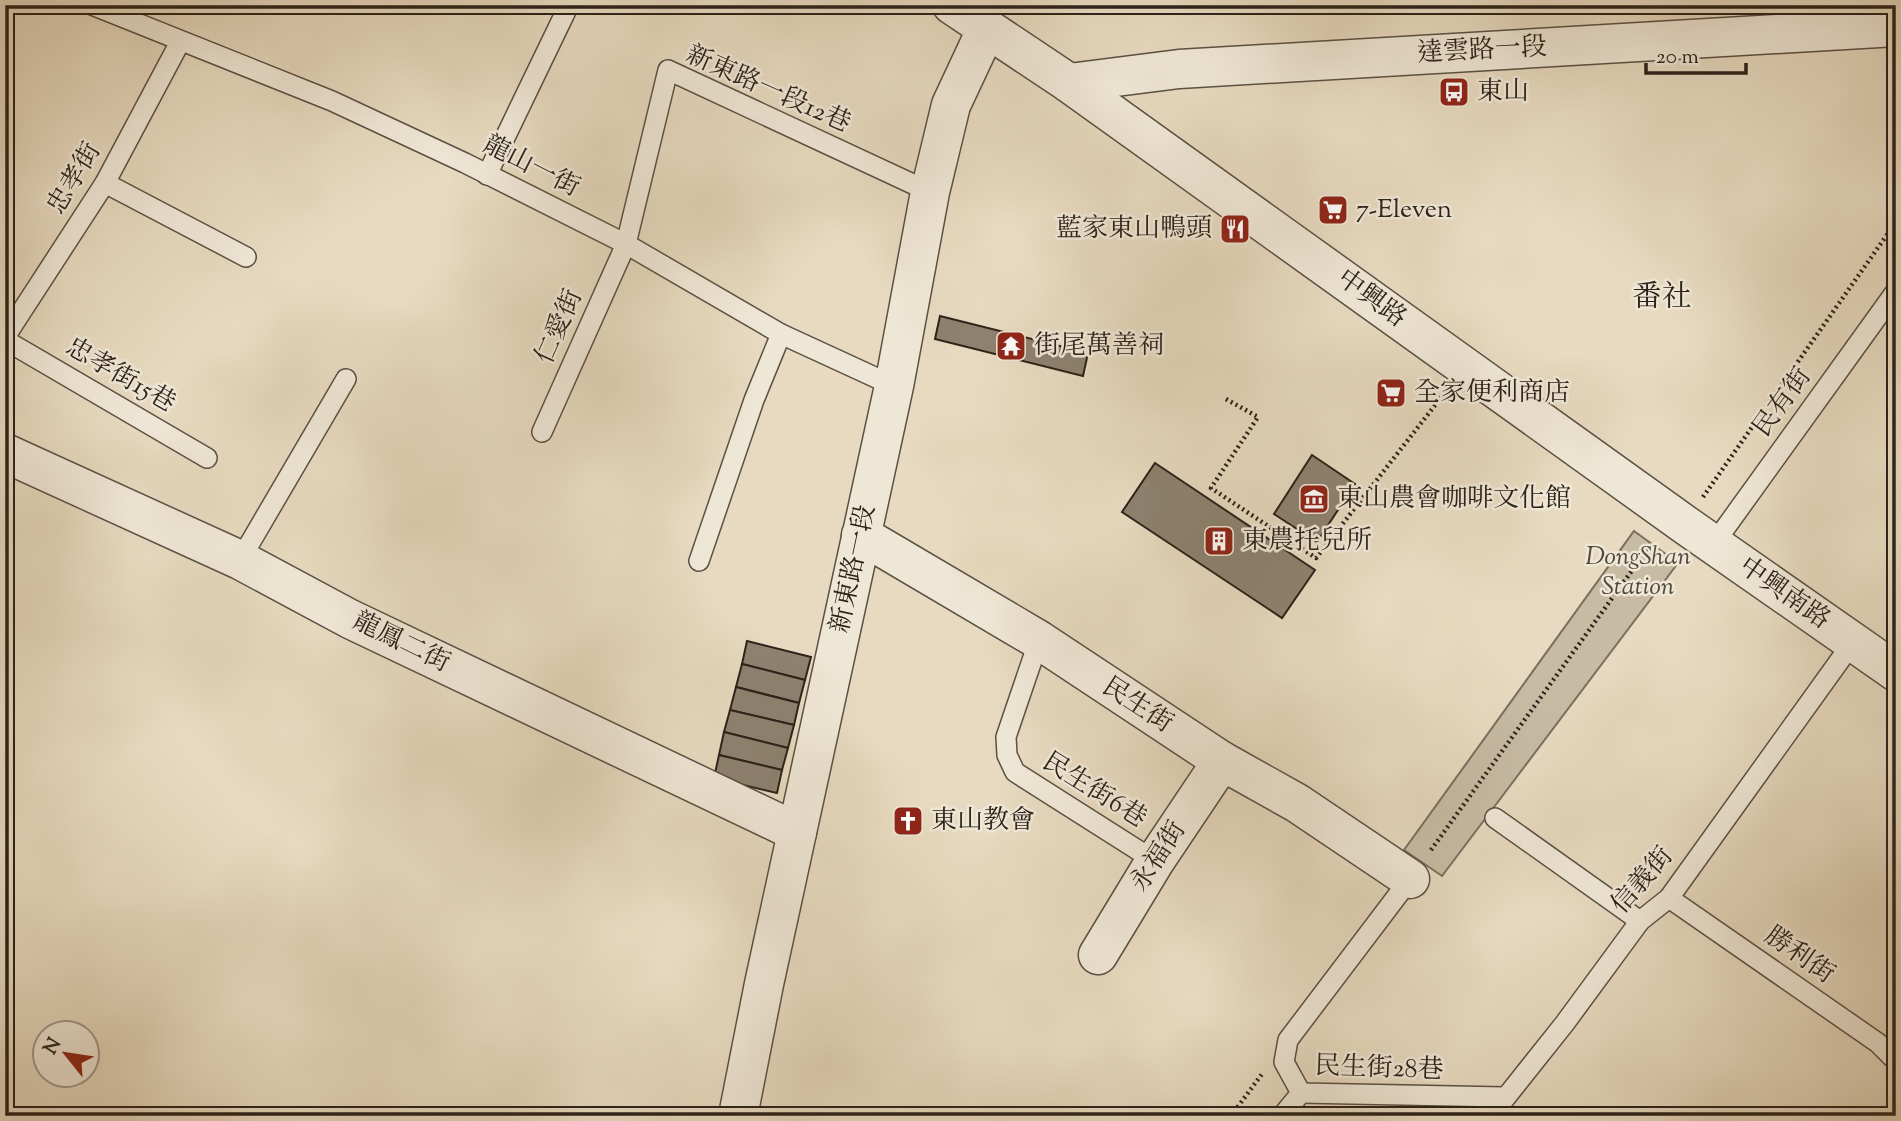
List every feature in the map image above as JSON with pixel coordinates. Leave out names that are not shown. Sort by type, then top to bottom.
[{"type":"street","points":[[952,5],[987,29]]},
{"type":"street","name":"達雲路一段","points":[[1069,83],[1179,69],[1896,27]]},
{"type":"street","name":"中興路","points":[[987,29],[1069,83],[1690,528]]},
{"type":"street","name":"新東路一段","points":[[738,1116],[894,386],[930,192],[951,105],[987,29]]},
{"type":"street","name":"龍鳳二街","points":[[9,463],[240,560],[351,619],[797,832]]},
{"type":"street","name":"中興南路","points":[[1690,528],[1896,672]]},
{"type":"street","name":"民生街","points":[[861,535],[1038,640],[1222,761],[1297,803],[1410,879]]},
{"type":"street","name":"永福街","points":[[1098,955],[1155,861],[1222,761]]},
{"type":"lane","name":"龍山一街","points":[[92,5],[134,13],[180,42],[332,101],[626,244],[781,334],[894,386]]},
{"type":"lane","points":[[487,175],[567,9]]},
{"type":"lane","name":"忠孝街","points":[[5,338],[105,183],[180,42]]},
{"type":"lane","name":"新東路一段12巷","points":[[626,244],[668,70],[930,192]]},
{"type":"lane","points":[[105,183],[246,257]]},
{"type":"lane","name":"仁愛街","points":[[542,432],[626,244]]},
{"type":"lane","name":"民有街","points":[[1690,528],[1896,291]]},
{"type":"lane","points":[[699,561],[754,400],[781,334]]},
{"type":"lane","name":"忠孝街15巷","points":[[5,338],[207,458]]},
{"type":"lane","points":[[240,560],[346,379]]},
{"type":"lane","name":"民生街6巷","points":[[1038,640],[1006,737],[1007,755],[1015,772],[1155,861]]},
{"type":"lane","name":"信義街","points":[[1491,1116],[1565,1023],[1640,921],[1669,898],[1853,642]]},
{"type":"lane","points":[[1495,818],[1640,921]]},
{"type":"lane","name":"民生街28巷","points":[[1410,879],[1288,1040],[1284,1062],[1301,1093],[1504,1097]]},
{"type":"lane","name":"勝利街","points":[[1669,898],[1878,1043],[1896,1061]]},
{"type":"lane","points":[[1282,1116],[1301,1093]]},
{"type":"path","points":[[1410,879],[1690,528],[1896,222]]},
{"type":"path","points":[[1226,399],[1258,417],[1211,488],[1316,558],[1465,367]]},
{"type":"green space","name":"DongShan Station","points":[[1634,531],[1678,563],[1442,876],[1404,850]]},
{"type":"building","name":"街尾萬善祠","points":[[940,316],[1088,353],[1083,376],[935,339]]},
{"type":"building","name":"東山農會咖啡文化館","points":[[1312,455],[1355,484],[1317,542],[1274,514]]},
{"type":"building","name":"東農托兒所","points":[[1155,463],[1315,570],[1282,618],[1122,512]]},
{"type":"building","points":[[747,641],[811,657],[805,680],[742,664]]},
{"type":"building","points":[[742,664],[805,680],[799,703],[736,687]]},
{"type":"building","points":[[736,687],[799,703],[794,725],[730,710]]},
{"type":"building","points":[[730,710],[794,725],[788,748],[724,732]]},
{"type":"building","points":[[724,732],[788,748],[782,770],[719,755]]},
{"type":"building","points":[[719,755],[782,770],[777,793],[714,778]]},
{"type":"place","name":"東山","points":[[1454,92]]},
{"type":"place","name":"7-Eleven","points":[[1333,210]]},
{"type":"place","name":"藍家東山鴨頭","points":[[1235,229]]},
{"type":"place","name":"街尾萬善祠","points":[[1011,346]]},
{"type":"place","name":"全家便利商店","points":[[1391,393]]},
{"type":"place","name":"東山農會咖啡文化館","points":[[1314,499]]},
{"type":"place","name":"東農托兒所","points":[[1219,541]]},
{"type":"place","name":"東山教會","points":[[908,821]]},
{"type":"district","name":"番社","points":[[1662,298]]}]
